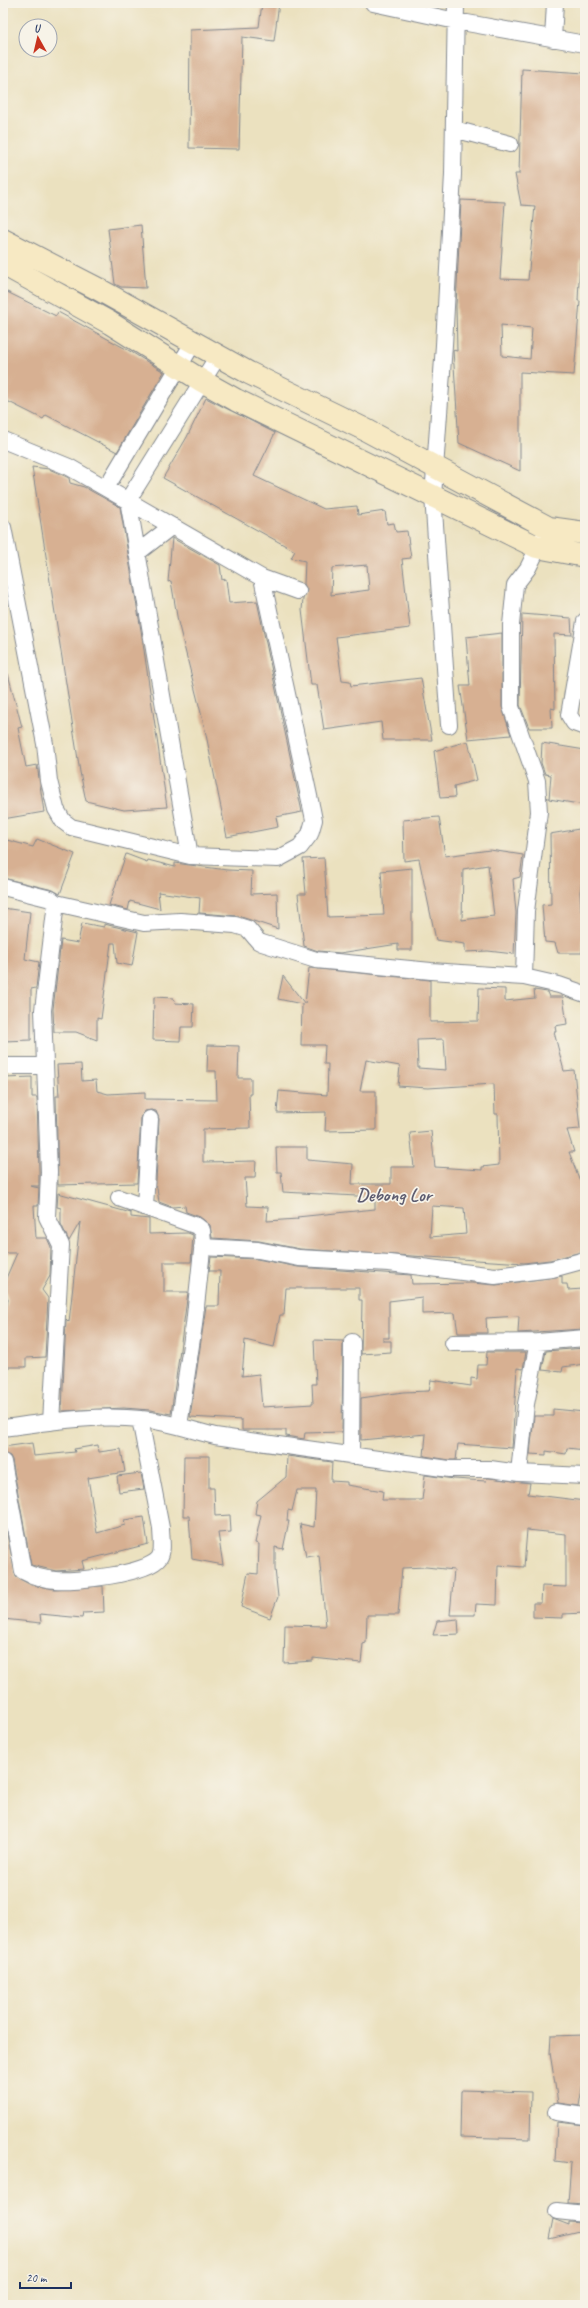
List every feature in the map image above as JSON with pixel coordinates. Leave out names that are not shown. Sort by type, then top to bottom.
[{"type":"street","points":[[373,3],[456,21],[585,44]]},
{"type":"street","points":[[449,725],[433,496],[444,345],[454,129],[456,3]]},
{"type":"street","points":[[553,39],[555,3]]},
{"type":"street","points":[[454,129],[510,144]]},
{"type":"street","points":[[3,240],[98,289],[192,343],[436,467],[549,528],[585,534]]},
{"type":"street","points":[[3,264],[110,323],[202,381],[537,547],[585,556]]},
{"type":"street","points":[[106,488],[192,343]]},
{"type":"street","points":[[190,856],[128,500],[218,356]]},
{"type":"street","points":[[3,440],[69,467],[262,578],[298,591]]},
{"type":"street","points":[[137,553],[172,526]]},
{"type":"street","points":[[3,527],[41,721],[49,781],[56,809],[63,821],[71,827],[190,856],[278,859],[300,847],[310,834],[314,820],[262,578]]},
{"type":"street","points":[[524,977],[526,911],[539,812],[538,781],[511,707],[511,624],[515,585],[528,568],[537,547],[549,528]]},
{"type":"street","points":[[585,621],[569,715],[574,723],[585,727]]},
{"type":"street","points":[[3,887],[51,899],[56,903],[144,923],[180,920],[235,925],[248,929],[258,941],[262,943],[316,960],[431,971],[524,977],[559,985],[585,994]]},
{"type":"street","points":[[51,1422],[61,1246],[47,1217],[49,1172],[44,1066],[44,992],[56,903]]},
{"type":"street","points":[[3,1066],[44,1066]]},
{"type":"street","points":[[145,1207],[150,1119]]},
{"type":"street","points":[[119,1198],[197,1226],[202,1230],[202,1247],[194,1325],[179,1426]]},
{"type":"street","points":[[202,1247],[258,1250],[299,1258],[389,1263],[495,1276],[552,1269],[585,1260]]},
{"type":"street","points":[[453,1343],[538,1342],[585,1338]]},
{"type":"street","points":[[352,1342],[352,1456]]},
{"type":"street","points":[[519,1473],[526,1404],[538,1342]]},
{"type":"street","points":[[3,1428],[88,1419],[140,1419],[179,1426],[215,1436],[449,1469],[490,1469],[519,1473],[585,1476]]},
{"type":"street","points":[[3,1462],[23,1571],[29,1575],[55,1580],[112,1576],[142,1568],[153,1564],[160,1558],[162,1544],[161,1528],[140,1419]]},
{"type":"street","points":[[556,2112],[585,2116]]},
{"type":"street","points":[[557,2211],[585,2214]]},
{"type":"building","points":[[262,3],[279,3],[274,41],[242,37],[239,149],[189,148],[190,30],[259,27]]},
{"type":"building","points":[[522,69],[585,73],[585,239],[583,259],[580,259],[578,301],[580,301],[574,375],[520,372],[520,471],[459,443],[453,350],[457,351],[456,306],[461,200],[505,202],[500,279],[528,280],[535,206],[521,205],[515,174],[519,174]],"holes":[[[501,325],[532,328],[530,359],[502,356]]]},
{"type":"building","points":[[141,225],[146,288],[121,287],[115,284],[108,229]]},
{"type":"building","points":[[3,290],[56,316],[58,312],[128,350],[164,372],[117,452],[46,415],[43,419],[3,399]]},
{"type":"building","points":[[206,398],[275,433],[254,476],[324,509],[357,506],[358,515],[385,511],[387,524],[394,523],[396,532],[407,531],[411,558],[402,559],[410,628],[336,637],[342,681],[350,682],[351,686],[421,678],[432,740],[383,740],[381,722],[324,730],[317,685],[311,685],[302,610],[303,599],[307,590],[304,584],[305,561],[291,558],[295,551],[163,478],[187,437]],"holes":[[[367,565],[369,590],[331,595],[332,568]]]},
{"type":"building","points":[[32,467],[49,469],[65,476],[69,478],[70,483],[84,487],[120,507],[141,630],[167,807],[124,810],[86,801],[80,772]]},
{"type":"building","points":[[172,538],[220,565],[222,580],[226,579],[229,603],[257,601],[302,812],[276,817],[278,827],[227,837],[204,725],[178,622],[171,581],[168,582]]},
{"type":"building","points":[[522,614],[571,618],[572,635],[554,634],[555,709],[551,708],[552,728],[529,728],[520,705]]},
{"type":"building","points":[[502,633],[502,707],[511,735],[468,739],[460,686],[470,686],[466,637]]},
{"type":"building","points":[[8,674],[22,727],[18,728],[26,767],[37,765],[44,812],[3,819],[3,675]]},
{"type":"building","points":[[468,741],[477,780],[454,786],[455,797],[440,798],[434,751]]},
{"type":"building","points":[[542,743],[585,750],[585,805],[549,799],[551,775],[545,774],[541,763]]},
{"type":"building","points":[[439,817],[445,856],[490,850],[523,855],[520,877],[513,879],[516,913],[514,954],[488,951],[465,952],[465,944],[436,940],[419,859],[404,861],[403,820]],"holes":[[[488,865],[494,916],[462,920],[463,869]]]},
{"type":"building","points":[[585,828],[585,863],[580,892],[581,911],[584,911],[582,953],[558,953],[555,943],[545,942],[542,905],[551,904],[550,834]]},
{"type":"building","points":[[3,839],[33,847],[37,839],[75,854],[60,894],[53,890],[3,878]]},
{"type":"building","points":[[126,854],[147,862],[148,860],[175,867],[175,863],[227,870],[252,871],[251,894],[277,893],[278,929],[238,916],[199,913],[200,898],[158,892],[160,909],[130,901],[128,910],[109,905]]},
{"type":"building","points":[[324,858],[328,917],[384,915],[381,871],[412,868],[412,950],[398,950],[398,944],[340,953],[318,951],[304,946],[298,894],[306,894],[303,859]]},
{"type":"building","points":[[3,908],[30,912],[25,959],[39,962],[36,988],[31,989],[31,1040],[3,1041],[3,998],[6,984],[3,984]]},
{"type":"building","points":[[82,923],[104,927],[104,924],[138,932],[132,966],[117,963],[115,943],[111,943],[101,1019],[97,1018],[97,1040],[76,1032],[54,1032],[53,1009],[61,940],[78,943]]},
{"type":"building","points":[[309,968],[430,980],[430,1022],[478,1021],[479,988],[505,989],[505,1001],[535,998],[534,990],[547,992],[549,997],[563,997],[567,1024],[555,1026],[556,1032],[554,1032],[564,1071],[574,1070],[580,1129],[567,1130],[574,1152],[569,1152],[580,1181],[585,1180],[585,1251],[550,1260],[524,1263],[300,1249],[259,1241],[212,1238],[210,1225],[200,1217],[186,1212],[185,1206],[172,1207],[159,1202],[156,1182],[159,1119],[156,1111],[151,1110],[145,1111],[141,1118],[137,1183],[58,1185],[56,1096],[59,1096],[57,1065],[81,1064],[82,1081],[96,1080],[97,1091],[108,1094],[145,1092],[145,1099],[217,1100],[216,1071],[207,1071],[208,1045],[239,1046],[238,1078],[251,1078],[251,1094],[249,1094],[250,1128],[203,1129],[203,1162],[256,1161],[255,1178],[245,1178],[247,1206],[268,1207],[267,1221],[298,1219],[297,1217],[375,1209],[375,1197],[283,1192],[281,1172],[277,1172],[276,1147],[307,1147],[307,1160],[353,1164],[352,1184],[391,1184],[391,1167],[414,1167],[410,1133],[431,1131],[435,1167],[482,1170],[482,1167],[499,1165],[498,1114],[495,1114],[494,1084],[428,1088],[398,1086],[400,1066],[366,1060],[360,1091],[376,1091],[376,1130],[325,1131],[326,1112],[277,1113],[279,1091],[327,1095],[328,1064],[324,1064],[325,1045],[301,1045],[302,1004],[278,999],[283,976],[305,1004]],"holes":[[[444,1039],[446,1070],[418,1068],[417,1040]],[[432,1206],[464,1208],[466,1234],[430,1237]]]},
{"type":"building","points":[[154,997],[173,998],[175,1003],[194,1004],[193,1027],[181,1027],[180,1041],[153,1040]]},
{"type":"building","points":[[32,1077],[32,1097],[37,1097],[39,1186],[30,1186],[39,1188],[38,1206],[34,1206],[36,1238],[47,1238],[51,1247],[50,1276],[42,1290],[48,1298],[45,1357],[26,1358],[26,1367],[3,1367],[3,1323],[8,1300],[3,1285],[17,1253],[4,1253],[3,1078]]},
{"type":"building","points":[[58,1193],[131,1213],[131,1217],[149,1219],[149,1234],[188,1233],[193,1235],[191,1262],[164,1262],[164,1292],[188,1292],[171,1414],[150,1410],[124,1408],[62,1411],[66,1319],[69,1322],[80,1222],[69,1241],[61,1224],[61,1208],[57,1207]]},
{"type":"building","points":[[211,1257],[257,1259],[298,1267],[411,1275],[412,1284],[472,1283],[496,1285],[562,1276],[562,1284],[567,1284],[568,1290],[583,1289],[585,1329],[518,1333],[519,1316],[486,1318],[487,1333],[458,1333],[455,1313],[422,1314],[422,1297],[389,1301],[389,1338],[383,1338],[383,1341],[391,1341],[391,1352],[361,1354],[362,1300],[359,1300],[359,1288],[286,1288],[284,1315],[280,1315],[274,1347],[245,1340],[242,1376],[259,1374],[262,1407],[313,1404],[312,1384],[316,1384],[314,1340],[343,1341],[342,1432],[305,1433],[304,1439],[286,1436],[286,1430],[242,1430],[242,1420],[190,1417],[206,1306],[219,1306],[220,1271],[209,1271]]},
{"type":"building","points":[[585,1348],[585,1364],[563,1367],[562,1372],[542,1370],[546,1351]]},
{"type":"building","points":[[487,1352],[526,1352],[523,1369],[517,1368],[512,1448],[458,1444],[456,1460],[450,1460],[424,1456],[426,1434],[361,1440],[361,1398],[403,1392],[429,1391],[431,1380],[471,1386],[471,1378],[477,1379],[478,1365],[486,1365]]},
{"type":"building","points":[[553,1409],[585,1412],[585,1450],[567,1448],[566,1454],[546,1451],[546,1455],[530,1454],[534,1416],[553,1416]]},
{"type":"building","points":[[32,1443],[34,1456],[75,1452],[74,1449],[98,1445],[99,1452],[121,1449],[125,1472],[88,1478],[97,1533],[125,1525],[124,1520],[144,1517],[148,1544],[82,1561],[84,1569],[56,1571],[31,1565],[12,1460],[10,1456],[3,1453],[3,1447]]},
{"type":"building","points":[[184,1456],[209,1456],[209,1488],[214,1488],[215,1516],[230,1515],[231,1532],[218,1533],[223,1565],[192,1559],[189,1516],[183,1516]]},
{"type":"building","points":[[287,1456],[332,1462],[331,1481],[347,1482],[347,1485],[383,1491],[382,1500],[422,1500],[425,1475],[486,1481],[487,1478],[489,1478],[530,1483],[528,1494],[585,1501],[585,1613],[563,1614],[563,1618],[533,1617],[533,1603],[541,1603],[542,1586],[566,1587],[566,1534],[527,1530],[524,1567],[498,1565],[497,1605],[476,1604],[475,1615],[450,1615],[454,1570],[426,1567],[402,1568],[398,1615],[367,1615],[366,1643],[363,1644],[361,1663],[313,1658],[313,1661],[284,1663],[285,1625],[326,1626],[319,1555],[306,1557],[300,1524],[314,1527],[316,1490],[297,1490],[292,1511],[288,1510],[287,1521],[289,1521],[283,1549],[275,1547],[275,1569],[278,1597],[270,1618],[241,1607],[248,1573],[258,1574],[259,1544],[255,1543],[261,1515],[255,1514],[257,1501],[286,1477]]},
{"type":"building","points":[[141,1473],[144,1489],[119,1492],[117,1476]]},
{"type":"building","points":[[3,1515],[16,1577],[31,1585],[54,1589],[103,1586],[104,1612],[83,1613],[82,1618],[40,1614],[41,1623],[3,1619]]},
{"type":"building","points":[[458,1619],[459,1634],[433,1635],[437,1621]]},
{"type":"building","points":[[585,2035],[585,2070],[579,2106],[558,2103],[550,2053],[551,2036]]},
{"type":"building","points":[[461,2090],[531,2092],[530,2139],[460,2137]]},
{"type":"building","points":[[557,2122],[585,2125],[585,2204],[568,2203],[571,2163],[555,2161]]},
{"type":"building","points":[[553,2219],[569,2225],[569,2222],[583,2223],[583,2231],[549,2239]]},
{"type":"district","name":"Debong Lor","points":[[394,1194]]}]
